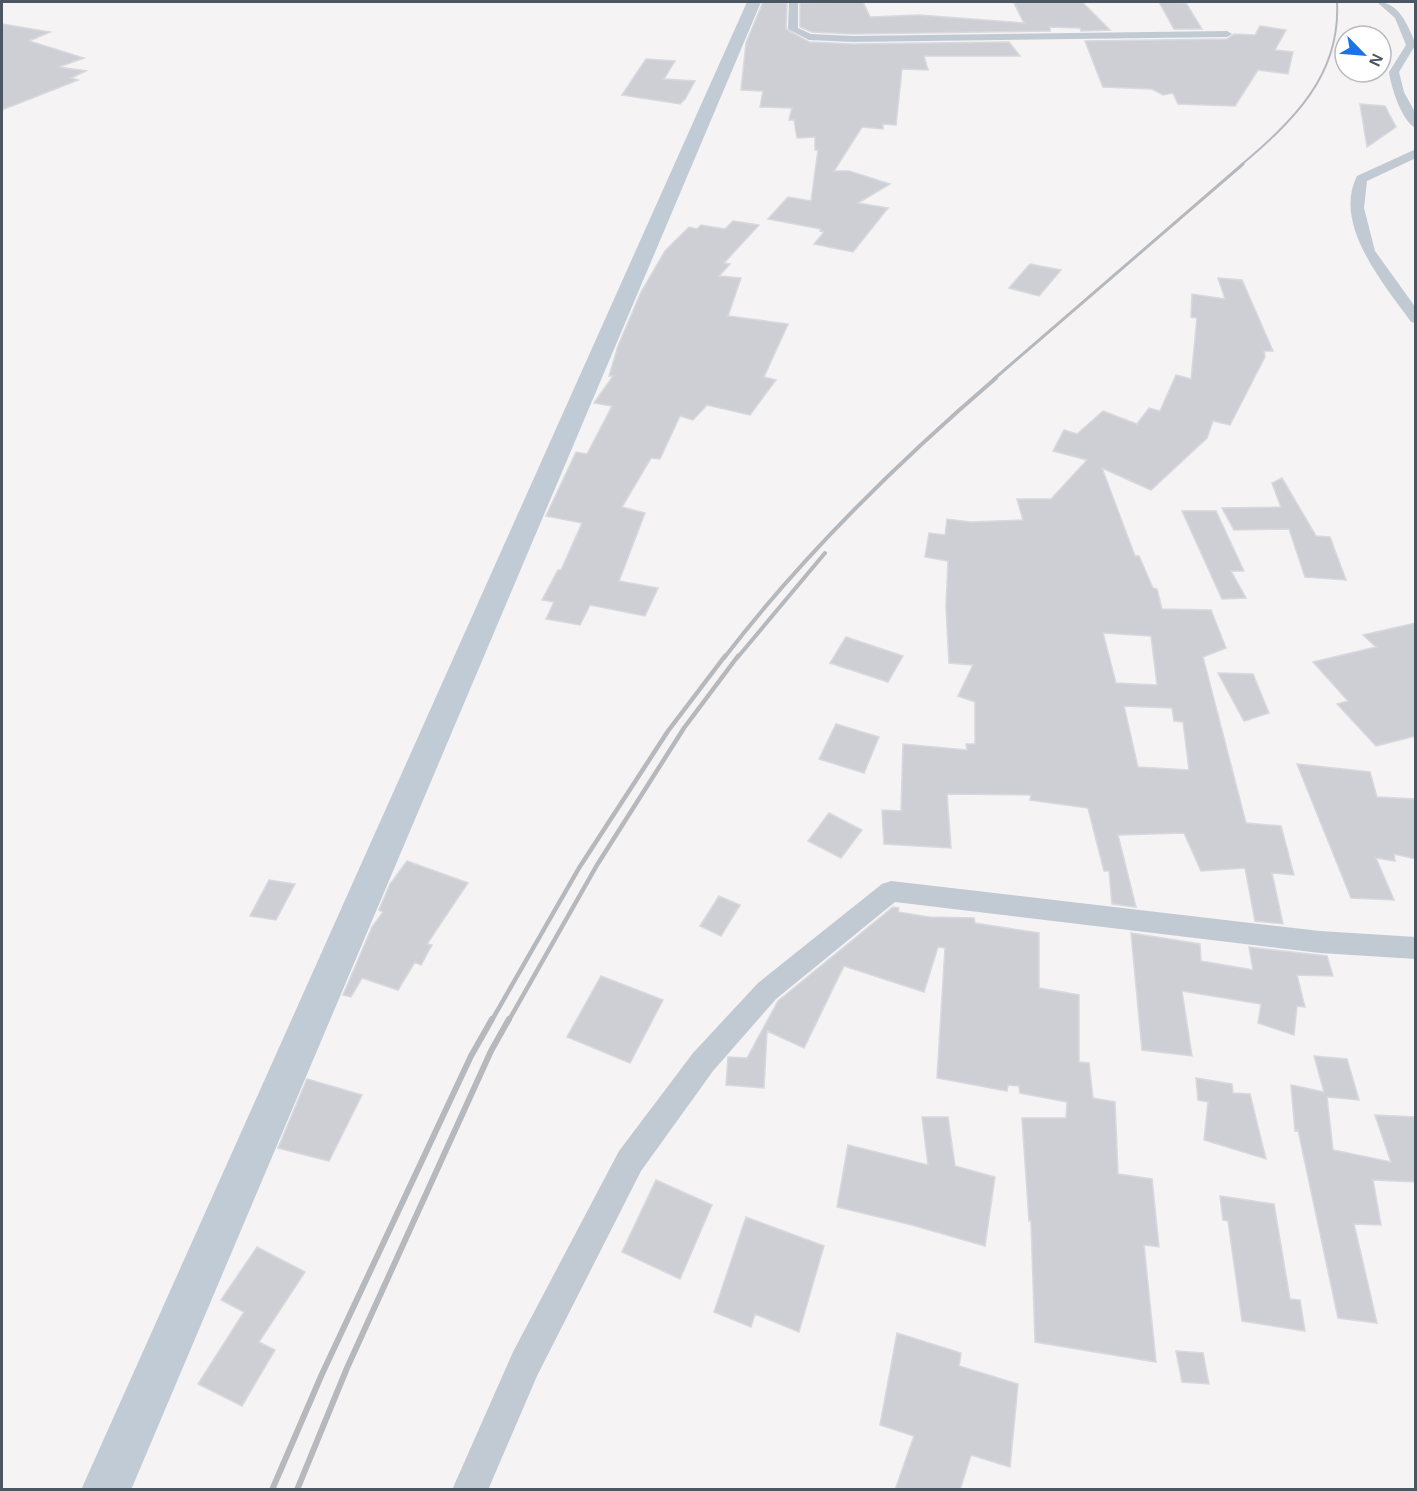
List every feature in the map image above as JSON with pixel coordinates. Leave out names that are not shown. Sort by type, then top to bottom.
[{"type":"main road","points":[[106,1490],[754,2]]},
{"type":"street","points":[[793,2],[793,28],[809,37],[853,39],[1227,34]]},
{"type":"street","points":[[1382,2],[1399,17],[1411,45],[1394,72],[1398,92],[1416,124]]},
{"type":"street","points":[[1416,153],[1361,178],[1357,208],[1368,251],[1416,319]]},
{"type":"street","points":[[470,1490],[525,1364],[630,1161],[703,1062],[767,991],[891,891],[1320,942],[1416,948]]},
{"type":"building","points":[[763,2],[787,3],[786,29],[809,42],[853,44],[1009,42],[1020,56],[924,56],[928,70],[902,69],[896,125],[883,124],[883,129],[862,127],[834,171],[849,171],[890,184],[858,203],[888,208],[853,252],[814,244],[824,232],[820,231],[821,229],[768,219],[788,197],[811,201],[818,150],[815,150],[815,137],[797,138],[794,120],[789,120],[792,108],[760,107],[763,91],[741,90],[746,43]]},
{"type":"building","points":[[863,2],[870,17],[919,15],[1024,23],[1014,3],[1082,2],[1110,30],[1081,31],[1080,28],[1050,27],[1050,31],[853,34],[812,32],[800,27],[800,3]]},
{"type":"building","points":[[1159,2],[1186,3],[1202,29],[1174,29]]},
{"type":"building","points":[[2,24],[50,32],[29,41],[84,58],[59,67],[86,71],[71,78],[78,80],[2,110]]},
{"type":"building","points":[[1260,26],[1286,30],[1275,50],[1293,52],[1288,74],[1258,70],[1235,106],[1178,104],[1173,93],[1163,95],[1152,89],[1103,87],[1085,41],[1227,39],[1234,34],[1255,35]]},
{"type":"building","points":[[646,59],[675,61],[664,79],[695,81],[680,104],[622,95]]},
{"type":"building","points":[[1360,104],[1385,106],[1396,127],[1367,147]]},
{"type":"building","points":[[733,221],[759,225],[724,263],[730,264],[719,276],[741,278],[728,316],[788,324],[764,377],[776,380],[750,415],[707,405],[693,420],[680,416],[660,459],[651,458],[622,507],[645,513],[619,581],[658,588],[645,616],[590,605],[580,625],[546,619],[554,602],[542,600],[558,570],[561,570],[582,523],[546,516],[576,452],[587,454],[612,406],[594,403],[613,376],[609,376],[618,346],[641,292],[665,251],[689,227],[697,229],[701,225],[725,229]]},
{"type":"building","points":[[1030,264],[1061,270],[1039,296],[1009,288]]},
{"type":"building","points":[[1218,278],[1242,280],[1273,351],[1264,351],[1265,357],[1230,425],[1213,421],[1207,438],[1151,490],[1102,468],[1135,556],[1139,556],[1153,588],[1157,589],[1162,609],[1211,610],[1226,648],[1203,657],[1246,823],[1281,826],[1294,875],[1272,873],[1283,924],[1255,921],[1245,868],[1201,871],[1184,833],[1118,835],[1136,907],[1112,904],[1109,871],[1104,871],[1088,808],[1030,800],[1031,795],[947,794],[951,848],[884,844],[882,810],[901,811],[903,744],[967,750],[966,744],[975,744],[975,702],[958,696],[973,665],[949,663],[946,607],[948,561],[925,557],[929,533],[945,535],[947,519],[970,522],[1023,520],[1017,499],[1051,499],[1087,460],[1053,451],[1064,430],[1077,434],[1103,411],[1137,424],[1149,408],[1160,411],[1176,375],[1191,379],[1197,318],[1191,317],[1192,294],[1225,299]],"holes":[[[1103,633],[1151,636],[1157,685],[1116,683]],[[1124,706],[1172,708],[1174,721],[1183,722],[1189,770],[1138,767]]]},
{"type":"building","points":[[1282,478],[1316,536],[1330,537],[1346,580],[1305,577],[1289,529],[1234,530],[1222,508],[1281,507],[1272,483]]},
{"type":"building","points":[[1182,511],[1216,511],[1244,571],[1231,571],[1246,598],[1222,599]]},
{"type":"building","points":[[1416,623],[1416,736],[1376,746],[1337,704],[1348,701],[1313,662],[1376,647],[1363,635]]},
{"type":"building","points":[[846,637],[903,656],[888,682],[830,663]]},
{"type":"building","points":[[1218,673],[1253,674],[1269,713],[1244,721]]},
{"type":"building","points":[[836,724],[879,737],[864,773],[819,759]]},
{"type":"building","points":[[1297,764],[1370,772],[1377,797],[1416,799],[1416,859],[1394,854],[1395,861],[1376,858],[1394,900],[1351,898]]},
{"type":"building","points":[[829,813],[862,830],[841,858],[808,841]]},
{"type":"building","points":[[407,861],[468,883],[427,944],[432,945],[421,965],[415,962],[398,990],[362,978],[351,997],[343,995],[372,927],[383,912],[379,910],[390,884]]},
{"type":"building","points":[[269,880],[295,884],[276,920],[250,916]]},
{"type":"building","points":[[719,896],[740,905],[721,936],[700,926]]},
{"type":"building","points":[[893,907],[899,908],[898,912],[929,917],[974,918],[975,923],[1039,933],[1039,988],[1079,995],[1079,1062],[1089,1063],[1093,1098],[1115,1102],[1118,1174],[1152,1179],[1159,1247],[1144,1245],[1156,1362],[1035,1342],[1031,1221],[1029,1221],[1022,1118],[1066,1118],[1067,1102],[1020,1093],[1019,1086],[1008,1085],[1007,1091],[937,1078],[945,948],[938,947],[924,992],[844,966],[804,1048],[767,1031],[764,1088],[726,1085],[728,1057],[747,1058],[778,1001]]},
{"type":"building","points":[[1131,933],[1200,944],[1201,961],[1253,970],[1249,947],[1327,956],[1333,976],[1297,975],[1305,1007],[1297,1006],[1294,1035],[1258,1023],[1261,1004],[1182,991],[1192,1056],[1142,1050]]},
{"type":"building","points":[[601,976],[663,1000],[630,1063],[567,1037]]},
{"type":"building","points":[[1314,1056],[1347,1059],[1359,1100],[1327,1097],[1333,1150],[1391,1162],[1375,1115],[1416,1117],[1416,1182],[1373,1180],[1381,1225],[1354,1224],[1377,1323],[1338,1318],[1298,1130],[1295,1131],[1291,1085],[1324,1092]]},
{"type":"building","points":[[1196,1078],[1232,1084],[1233,1093],[1250,1094],[1266,1159],[1204,1140],[1208,1102],[1198,1100]]},
{"type":"building","points":[[307,1079],[362,1095],[329,1161],[278,1148]]},
{"type":"building","points":[[922,1117],[948,1117],[955,1166],[995,1177],[985,1246],[837,1207],[848,1145],[928,1165]]},
{"type":"building","points":[[656,1180],[712,1205],[680,1279],[622,1252]]},
{"type":"building","points":[[1220,1196],[1274,1204],[1290,1299],[1300,1300],[1305,1331],[1242,1321],[1228,1221],[1223,1220]]},
{"type":"building","points":[[746,1217],[824,1246],[799,1332],[755,1314],[751,1327],[714,1312]]},
{"type":"building","points":[[257,1247],[305,1272],[259,1342],[275,1350],[242,1406],[198,1384],[244,1312],[221,1300]]},
{"type":"building","points":[[897,1333],[961,1353],[959,1366],[1018,1384],[1010,1467],[971,1455],[960,1490],[895,1490],[914,1436],[880,1425]]},
{"type":"building","points":[[1176,1351],[1203,1353],[1209,1384],[1182,1382]]},
{"type":"railway","points":[[1241,165],[1295,113],[1322,74],[1331,52],[1336,28],[1337,2]]},
{"type":"railway","points":[[994,379],[1243,164]]},
{"type":"railway","points":[[724,658],[819,546],[888,476],[996,378]]},
{"type":"railway","points":[[737,658],[825,553]]},
{"type":"railway","points":[[492,1020],[579,868],[668,731],[725,656]]},
{"type":"railway","points":[[509,1020],[597,865],[684,728],[738,656]]},
{"type":"railway","points":[[272,1490],[322,1374],[471,1056],[492,1019]]},
{"type":"railway","points":[[297,1490],[347,1368],[491,1051],[509,1019]]}]
